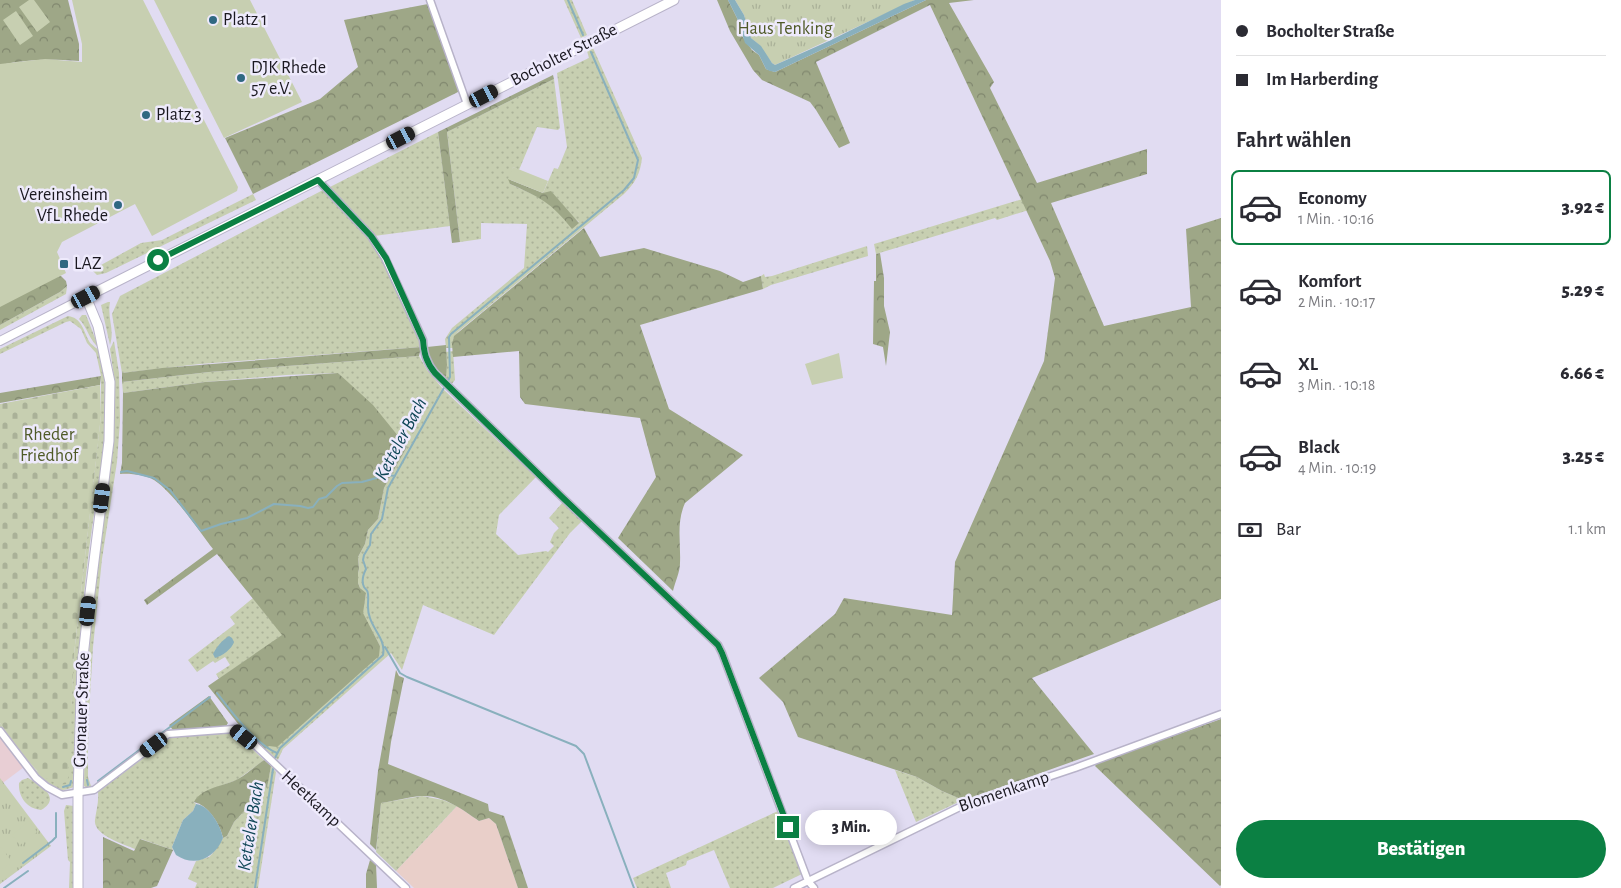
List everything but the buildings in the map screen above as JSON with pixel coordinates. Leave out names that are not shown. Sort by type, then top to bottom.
[{"type":"main road","name":"Bocholter Straße","points":[[86,297],[674,0]]},
{"type":"main road","name":"Gronauer Straße","points":[[78,888],[78,794],[82,666],[109,441],[110,392],[105,353],[98,326],[86,297]]},
{"type":"street","points":[[430,0],[467,104]]},
{"type":"street","points":[[318,180],[371,236],[386,258],[423,340],[427,363],[443,381],[562,497],[718,645],[808,881],[814,888]]},
{"type":"street","name":"Bocholter Straße","points":[[0,341],[86,297]]},
{"type":"street","name":"Blomenkamp","points":[[794,888],[964,805],[1075,768],[1221,714]]},
{"type":"street","name":"Heetkamp","points":[[78,794],[94,790],[168,734],[234,729],[254,745],[406,888]]},
{"type":"street","points":[[0,731],[33,775],[47,787],[62,795],[78,794]]},
{"type":"shaded area","points":[[0,734],[24,767],[0,785]]},
{"type":"shaded area","points":[[457,806],[479,821],[489,818],[496,824],[518,888],[414,888],[396,871]]},
{"type":"green space","points":[[0,0],[68,0],[79,44],[79,61],[40,60],[0,65]]},
{"type":"green space","points":[[29,0],[34,0],[50,22],[37,32],[19,7]]},
{"type":"green space","points":[[72,0],[143,0],[238,187],[237,191],[152,236],[135,204],[62,242],[57,252],[66,273],[0,307],[0,64],[45,59],[82,62],[82,44]]},
{"type":"green space","name":"DJK Rhede 57 e.V.","points":[[154,0],[250,0],[302,102],[224,138]]},
{"type":"green space","points":[[564,0],[572,0],[587,35],[581,38]]},
{"type":"green space","points":[[717,0],[728,0],[737,18],[742,36],[752,50],[759,55],[766,69],[775,72],[926,0],[974,0],[949,3],[994,82],[990,88],[1037,183],[1147,149],[1147,174],[1051,203],[1104,326],[1191,307],[1186,229],[1221,218],[1221,599],[1032,678],[1094,754],[963,800],[917,777],[798,737],[783,702],[759,678],[835,614],[844,598],[952,615],[955,562],[1044,361],[1055,278],[1050,261],[930,5],[816,62],[850,143],[839,148],[810,102],[762,80],[753,70],[730,31]]},
{"type":"green space","name":"Haus Tenking","points":[[735,0],[915,0],[775,65],[751,38],[744,15]]},
{"type":"green space","points":[[428,4],[460,91],[253,194],[225,138],[320,99],[358,67],[344,20]]},
{"type":"green space","points":[[16,11],[33,36],[20,45],[3,20]]},
{"type":"green space","points":[[593,48],[642,158],[637,178],[624,194],[458,332],[453,339],[453,348],[446,348],[445,339],[452,328],[524,268],[527,224],[481,223],[481,239],[460,242],[447,132],[554,79],[560,128],[558,130],[537,127],[519,170],[513,167],[510,184],[541,198],[560,213],[572,228],[579,222],[543,193],[554,168],[558,169],[567,147],[557,73],[589,58],[587,51]]},
{"type":"green space","points":[[553,75],[554,79],[447,132],[460,242],[452,243],[438,132]]},
{"type":"green space","points":[[438,132],[450,226],[374,236],[328,188]]},
{"type":"green space","points":[[513,167],[548,181],[543,193],[508,179]]},
{"type":"green space","points":[[508,179],[543,193],[551,191],[579,223],[572,229],[551,206],[510,184]]},
{"type":"green space","points":[[323,190],[368,237],[381,254],[416,327],[421,347],[200,364],[122,373],[112,314],[120,296]]},
{"type":"green space","points":[[253,194],[256,200],[106,273],[97,275],[92,270],[141,243],[162,240]]},
{"type":"green space","points":[[1029,197],[1035,208],[997,220],[995,218],[876,254],[874,244]]},
{"type":"green space","points":[[584,228],[600,257],[644,248],[720,271],[743,282],[761,276],[763,289],[640,325],[669,409],[743,455],[685,503],[680,526],[680,566],[673,591],[618,538],[656,477],[640,418],[525,404],[520,397],[519,351],[453,357],[452,344],[454,336]]},
{"type":"green space","points":[[867,246],[868,256],[763,289],[761,276],[764,274],[765,277],[772,276]]},
{"type":"green space","points":[[880,253],[884,278],[884,306],[890,332],[886,366],[883,347],[873,344],[876,254]]},
{"type":"green space","points":[[61,276],[66,281],[67,286],[60,292],[0,325],[0,306],[53,277]]},
{"type":"green space","points":[[67,286],[66,294],[0,330],[0,325],[60,292]]},
{"type":"green space","points":[[110,302],[109,313],[112,334],[110,345],[101,305]]},
{"type":"green space","points":[[82,315],[86,315],[99,348],[79,319]]},
{"type":"green space","points":[[68,316],[73,317],[79,322],[90,342],[99,351],[104,371],[105,420],[104,442],[89,550],[80,639],[74,787],[62,790],[45,783],[36,775],[0,728],[0,723],[37,771],[67,779],[74,654],[101,415],[101,376],[96,353],[87,343],[81,329],[70,321],[0,354],[0,349]]},
{"type":"green space","points":[[114,341],[119,373],[120,421],[117,462],[102,559],[93,647],[89,713],[88,777],[91,786],[89,789],[84,786],[88,661],[114,430],[115,383],[110,349]]},
{"type":"green space","points":[[446,345],[446,377],[431,361],[427,347]]},
{"type":"green space","points":[[421,347],[419,356],[209,372],[122,382],[122,373],[162,368]]},
{"type":"green space","points":[[453,351],[455,380],[451,385],[445,379],[446,352]]},
{"type":"green space","points":[[839,353],[843,378],[812,385],[805,364]]},
{"type":"green space","points":[[419,356],[427,370],[443,389],[536,477],[499,515],[496,534],[518,555],[548,552],[554,546],[550,542],[554,533],[559,528],[549,518],[563,502],[582,521],[570,533],[494,635],[423,605],[402,670],[391,653],[283,749],[278,760],[265,749],[380,646],[362,613],[366,594],[358,583],[358,557],[365,544],[368,530],[378,519],[384,488],[407,447],[338,373],[286,375],[205,382],[123,393],[122,382],[209,372]]},
{"type":"green space","points":[[338,373],[373,405],[407,447],[384,488],[378,519],[368,530],[365,544],[358,557],[358,583],[360,588],[366,593],[363,613],[380,646],[379,656],[277,747],[269,746],[265,749],[239,725],[208,686],[282,635],[217,554],[147,605],[144,600],[213,549],[177,502],[154,480],[133,474],[120,474],[122,463],[123,393],[205,382]]},
{"type":"green space","points":[[101,376],[100,385],[0,403],[0,393]]},
{"type":"green space","name":"Rheder Friedhof","points":[[100,385],[101,415],[74,654],[68,778],[66,784],[57,784],[47,779],[29,762],[0,723],[0,404]]},
{"type":"green space","points":[[253,598],[283,635],[219,679],[216,674],[230,665],[225,657],[215,663],[213,661],[197,672],[188,660],[235,624],[230,617]]},
{"type":"green space","points":[[396,670],[399,676],[404,678],[388,764],[488,804],[489,811],[504,816],[528,888],[518,888],[496,824],[489,818],[479,821],[445,800],[421,796],[381,803],[376,850],[370,844],[378,771]]},
{"type":"green space","points":[[209,696],[228,723],[226,726],[173,730],[169,725]]},
{"type":"green space","points":[[1221,719],[1220,886],[1095,766],[1097,763]]},
{"type":"green space","points":[[230,732],[236,734],[264,760],[237,780],[209,790],[194,802],[196,804],[193,811],[183,820],[172,847],[173,850],[141,839],[135,849],[110,838],[99,830],[95,820],[98,792],[170,738]]},
{"type":"green space","points":[[264,760],[271,766],[267,788],[265,786],[253,796],[248,807],[234,822],[227,836],[223,838],[218,824],[212,815],[205,807],[194,802],[202,793],[238,779]]},
{"type":"green space","points":[[271,766],[276,772],[258,888],[195,888],[197,883],[188,879],[196,861],[209,857],[213,853],[223,838],[227,836],[234,822],[248,807],[253,796],[265,786],[267,787]]},
{"type":"green space","points":[[895,770],[917,777],[963,800],[916,822]]},
{"type":"green space","points":[[0,778],[51,846],[0,884]]},
{"type":"green space","points":[[28,778],[43,788],[50,796],[50,801],[41,810],[28,805],[20,793],[19,783]]},
{"type":"green space","points":[[422,796],[443,800],[457,806],[396,871],[376,852],[381,803]]},
{"type":"green space","points":[[66,805],[74,806],[74,888],[69,888],[70,862],[68,860],[64,811]]},
{"type":"green space","points":[[778,811],[802,874],[773,888],[730,888],[714,850],[687,861],[686,865],[666,873],[671,888],[637,888],[633,878]]},
{"type":"green space","points":[[29,821],[37,832],[20,845],[12,835]]},
{"type":"green space","points":[[103,837],[134,851],[140,839],[173,850],[157,886],[151,888],[103,888]]},
{"type":"green space","points":[[0,846],[12,862],[0,871]]},
{"type":"green space","points":[[370,860],[376,864],[377,888],[366,888],[366,874]]},
{"type":"water","points":[[728,0],[735,0],[744,15],[751,38],[761,46],[775,65],[904,4],[915,0],[926,0],[775,72],[766,69],[759,55],[745,43],[737,18]]},
{"type":"water","points":[[229,636],[234,642],[233,645],[221,656],[215,658],[213,654],[216,649]]},
{"type":"water","points":[[196,804],[201,805],[214,817],[223,838],[210,856],[197,861],[190,861],[176,855],[172,847],[183,820],[193,811]]},
{"type":"waterway","name":"Ketteler Bach","points":[[568,0],[583,35]]},
{"type":"waterway","name":"Ketteler Bach","points":[[275,758],[280,748],[383,655],[383,645],[369,614],[368,592],[363,583],[366,569],[363,560],[364,555],[370,545],[371,534],[382,519],[388,488],[450,377],[449,337],[624,190],[634,178],[638,160],[591,52]]},
{"type":"waterway","points":[[121,472],[127,471],[154,478],[170,490],[201,531],[247,518],[274,504],[313,507],[319,499],[326,497],[342,483],[362,482],[387,475],[395,476]]},
{"type":"waterway","points":[[385,647],[400,673],[407,677],[576,746],[584,754],[634,888]]},
{"type":"waterway","points":[[217,693],[252,735],[277,753]]},
{"type":"waterway","points":[[98,781],[210,697]]},
{"type":"waterway","name":"Ketteler Bach","points":[[255,888],[273,769]]},
{"type":"waterway","points":[[87,780],[88,785]]},
{"type":"waterway","points":[[63,787],[70,785],[71,781]]},
{"type":"waterway","points":[[23,863],[56,837],[56,813]]},
{"type":"waterway","points":[[4,888],[28,871]]},
{"type":"place","name":"Platz 1","points":[[213,20]]},
{"type":"place","name":"DJK Rhede 57 e.V.","points":[[241,78]]},
{"type":"place","name":"Platz 3","points":[[146,115]]},
{"type":"place","name":"Vereinsheim VfL Rhede","points":[[118,205]]},
{"type":"place","name":"LAZ","points":[[64,264]]},
{"type":"route","points":[[158,260],[318,180],[371,236],[386,258],[423,340],[427,363],[435,373],[718,645],[788,827]]}]
